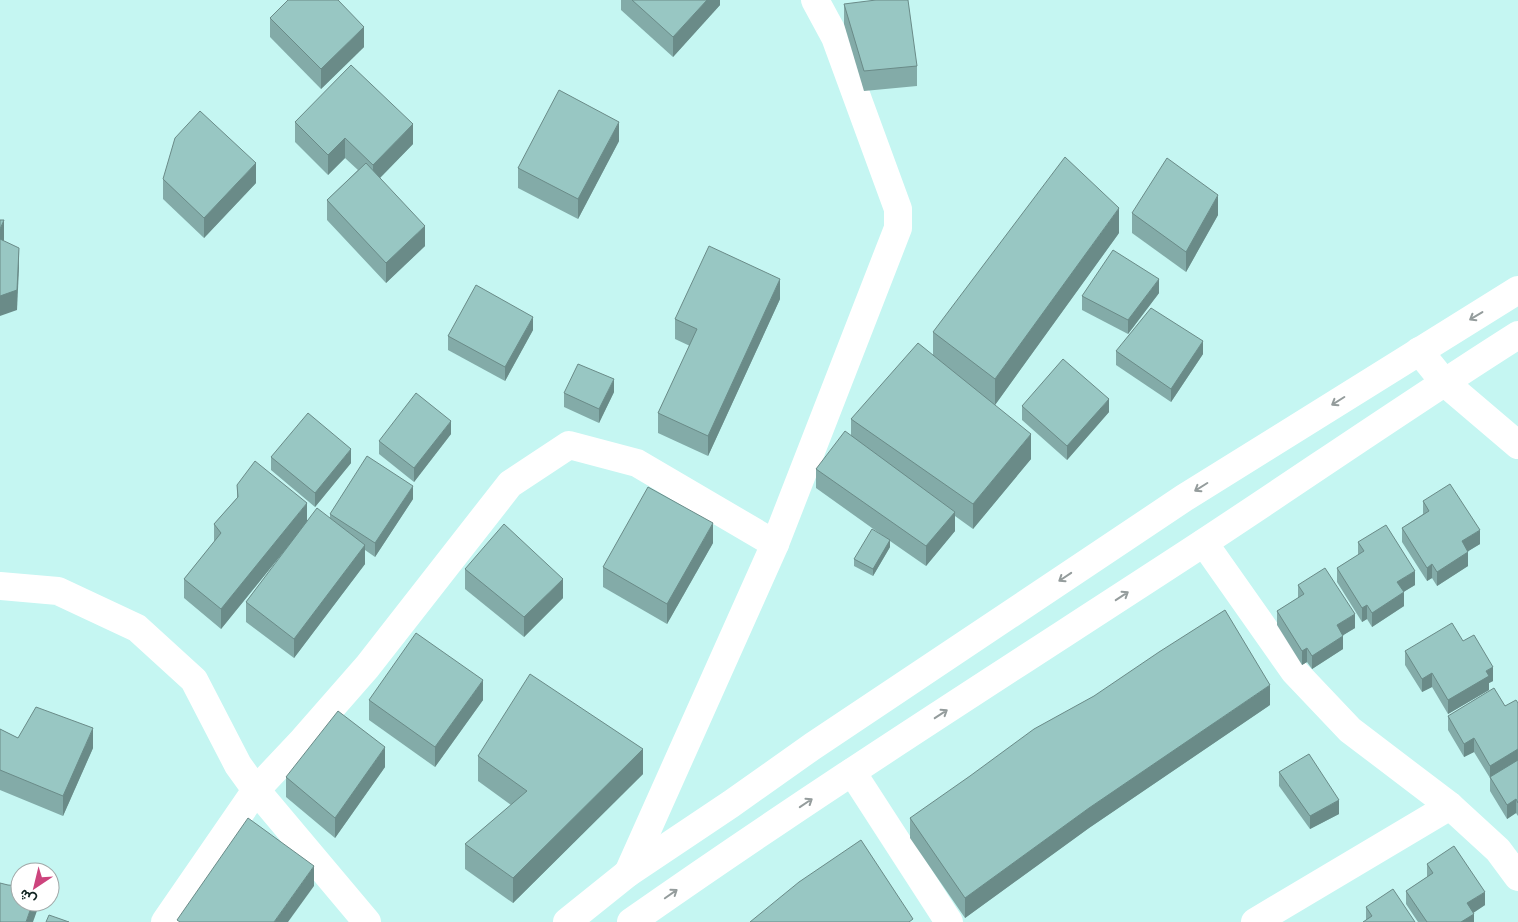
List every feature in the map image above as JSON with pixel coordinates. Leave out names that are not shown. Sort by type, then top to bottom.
[{"type":"street","points":[[628,873],[774,544],[898,228],[898,208],[835,37],[815,0]]},
{"type":"street","points":[[567,922],[628,873],[813,746],[1184,498],[1518,290]]},
{"type":"street","points":[[631,922],[852,772],[1204,543],[1444,382],[1518,336]]},
{"type":"street","points":[[1419,351],[1444,382],[1518,445]]},
{"type":"street","points":[[165,922],[256,790],[303,740],[367,666],[510,484],[569,445],[637,463],[774,544]]},
{"type":"street","points":[[1204,543],[1294,671],[1350,730],[1450,806],[1498,850],[1518,877]]},
{"type":"street","points":[[0,586],[58,591],[136,628],[194,680],[238,766],[367,922]]},
{"type":"street","points":[[852,772],[949,922]]},
{"type":"street","points":[[1255,922],[1450,806]]},
{"type":"building","points":[[288,0],[338,0],[364,27],[321,69],[270,18]]},
{"type":"building","points":[[632,0],[707,0],[673,37]]},
{"type":"building","points":[[876,0],[908,0],[917,66],[864,71],[844,4]]},
{"type":"building","points":[[351,65],[413,124],[373,165],[345,138],[328,155],[295,122]]},
{"type":"building","points":[[559,90],[619,122],[578,199],[518,168]]},
{"type":"building","points":[[200,111],[256,163],[204,218],[163,179],[175,138]]},
{"type":"building","points":[[1065,157],[1119,208],[995,379],[933,332]]},
{"type":"building","points":[[1167,158],[1218,195],[1186,252],[1132,213]]},
{"type":"building","points":[[366,163],[425,226],[386,263],[327,200]]},
{"type":"building","points":[[0,220],[4,220],[0,229]]},
{"type":"building","points":[[0,239],[19,248],[17,290],[0,296]]},
{"type":"building","points":[[709,246],[780,279],[708,436],[658,413],[697,329],[675,319]]},
{"type":"building","points":[[1113,250],[1159,279],[1128,320],[1082,296]]},
{"type":"building","points":[[476,285],[533,317],[505,367],[448,336]]},
{"type":"building","points":[[1151,308],[1203,341],[1171,389],[1116,351]]},
{"type":"building","points":[[918,343],[1031,434],[973,504],[851,419]]},
{"type":"building","points":[[1063,359],[1109,399],[1067,446],[1022,406]]},
{"type":"building","points":[[578,364],[614,379],[599,409],[564,393]]},
{"type":"building","points":[[416,393],[451,421],[414,468],[379,441]]},
{"type":"building","points":[[308,413],[351,449],[315,493],[271,457]]},
{"type":"building","points":[[845,431],[955,512],[926,546],[816,469]]},
{"type":"building","points":[[367,456],[413,486],[375,543],[330,514]]},
{"type":"building","points":[[255,461],[307,503],[221,609],[184,579],[221,533],[214,524],[238,497],[237,485]]},
{"type":"building","points":[[1450,484],[1480,530],[1462,541],[1468,552],[1437,572],[1432,564],[1427,568],[1402,528],[1429,511],[1423,501]]},
{"type":"building","points":[[648,487],[713,523],[667,604],[603,567]]},
{"type":"building","points":[[317,508],[365,545],[294,639],[246,602]]},
{"type":"building","points":[[504,524],[563,579],[524,617],[465,569]]},
{"type":"building","points":[[1386,525],[1415,571],[1397,582],[1404,592],[1372,613],[1367,605],[1362,608],[1337,568],[1364,551],[1358,542]]},
{"type":"building","points":[[872,529],[890,540],[873,569],[854,559]]},
{"type":"building","points":[[1325,568],[1355,614],[1337,625],[1343,636],[1312,656],[1307,648],[1302,651],[1277,611],[1304,594],[1298,585]]},
{"type":"building","points":[[1225,610],[1270,685],[1089,808],[965,898],[910,818],[1034,729],[1094,696]]},
{"type":"building","points":[[1452,623],[1463,641],[1474,635],[1493,667],[1486,671],[1489,676],[1448,700],[1432,673],[1422,679],[1405,651]]},
{"type":"building","points":[[416,633],[483,680],[435,747],[369,700]]},
{"type":"building","points":[[530,674],[643,749],[513,878],[465,844],[527,791],[478,756]]},
{"type":"building","points":[[1494,688],[1505,706],[1516,700],[1518,703],[1518,749],[1490,766],[1474,738],[1464,744],[1448,716]]},
{"type":"building","points":[[36,707],[93,728],[63,796],[0,770],[0,729],[18,738]]},
{"type":"building","points":[[338,711],[385,747],[335,818],[286,777]]},
{"type":"building","points":[[1309,754],[1339,800],[1310,816],[1279,772]]},
{"type":"building","points":[[1518,760],[1518,803],[1516,799],[1507,805],[1490,777]]},
{"type":"building","points":[[248,818],[314,866],[274,922],[180,922],[177,920]]},
{"type":"building","points":[[861,840],[913,919],[909,922],[750,922],[799,882]]},
{"type":"building","points":[[1454,846],[1485,892],[1467,903],[1474,914],[1461,922],[1427,922],[1406,891],[1433,873],[1427,864]]},
{"type":"building","points":[[0,883],[10,885],[10,912],[30,912],[26,922],[0,922]]},
{"type":"building","points":[[1393,889],[1415,922],[1363,922],[1372,916],[1366,907]]},
{"type":"building","points":[[49,915],[69,922],[46,922]]}]
